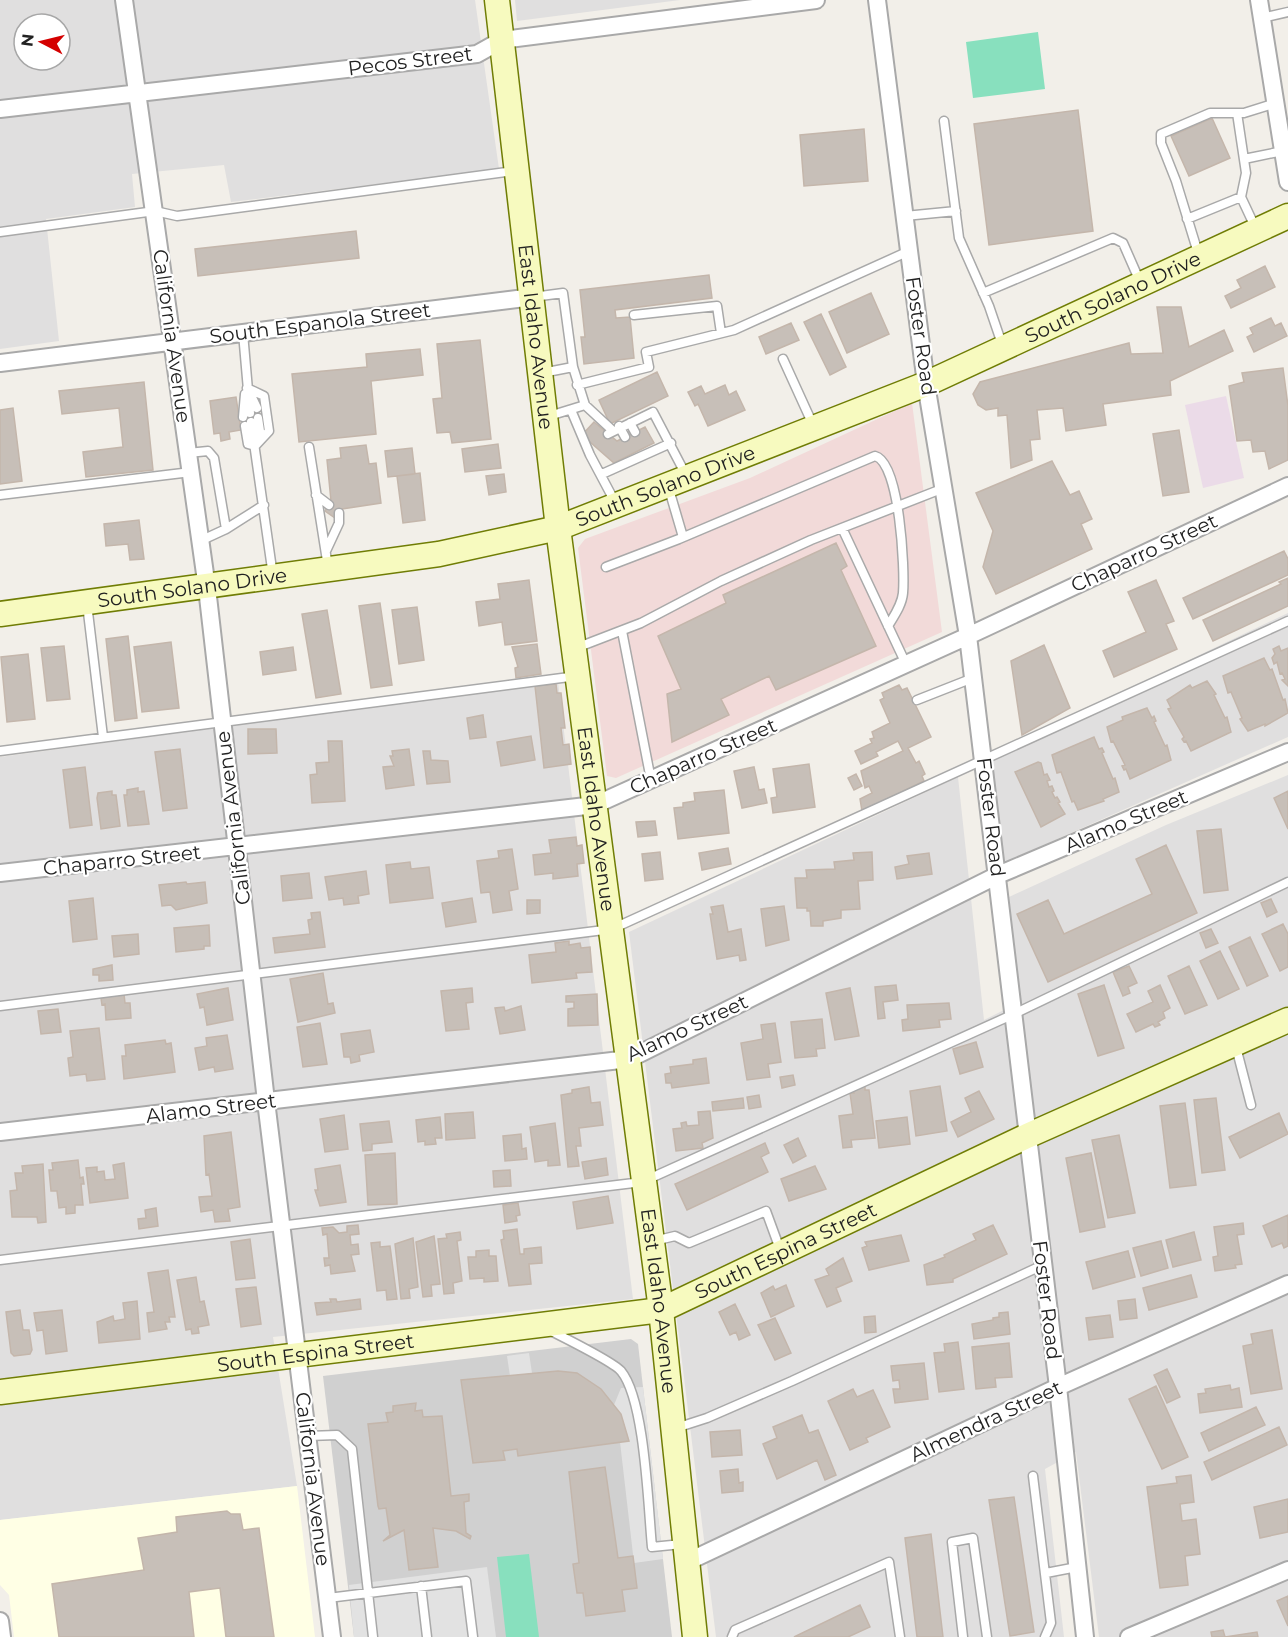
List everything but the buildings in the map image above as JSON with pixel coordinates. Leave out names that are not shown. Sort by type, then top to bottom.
[{"type":"street","name":"California Avenue","points":[[124,0],[139,92],[207,588],[266,1101],[332,1637]]},
{"type":"street","name":"East Idaho Avenue","points":[[497,0],[558,528],[612,929],[642,1182],[661,1310],[695,1637]]},
{"type":"street","name":"Pecos Street","points":[[0,109],[477,54],[502,40],[816,0]]},
{"type":"street","name":"Foster Road","points":[[877,0],[926,384],[968,636],[984,761],[1058,1387],[1085,1637]]},
{"type":"street","points":[[1259,0],[1288,182]]},
{"type":"street","name":"South Solano Drive","points":[[0,614],[274,578],[327,561],[439,554],[558,528],[926,384],[1288,216]]},
{"type":"street","name":"South Espanola Street","points":[[0,363],[533,297]]},
{"type":"street","name":"Chaparro Street","points":[[0,873],[596,805],[968,636],[1288,486]]},
{"type":"street","name":"Alamo Street","points":[[0,1132],[628,1059],[998,874],[1288,752]]},
{"type":"street","name":"South Espina Street","points":[[0,1392],[661,1310],[1027,1136],[1288,1020]]},
{"type":"street","name":"Almendra Street","points":[[686,1553],[1288,1284]]},
{"type":"street","points":[[1129,1637],[1288,1570]]},
{"type":"street","points":[[0,1621],[2,1637]]},
{"type":"lane","points":[[1262,18],[1288,12]]},
{"type":"lane","points":[[1199,257],[1161,143],[1161,134],[1210,113],[1237,113],[1276,104]]},
{"type":"lane","points":[[1237,113],[1246,173],[1241,197],[1257,230]]},
{"type":"lane","points":[[944,121],[964,254],[983,293],[1003,348]]},
{"type":"lane","points":[[1244,159],[1283,151]]},
{"type":"lane","points":[[0,232],[155,211],[177,216],[518,171]]},
{"type":"lane","points":[[1187,219],[1241,197]]},
{"type":"lane","points":[[905,216],[956,211]]},
{"type":"lane","points":[[983,293],[1113,238],[1123,243],[1141,284]]},
{"type":"lane","points":[[577,385],[649,367],[646,352],[734,330],[909,251]]},
{"type":"lane","points":[[533,297],[563,293],[573,367],[585,405],[613,430],[625,437]]},
{"type":"lane","points":[[634,315],[717,306],[721,333]]},
{"type":"lane","points":[[243,333],[247,388],[242,406],[251,417]]},
{"type":"lane","points":[[783,359],[814,428]]},
{"type":"lane","points":[[541,373],[573,367]]},
{"type":"lane","points":[[247,388],[255,400],[251,417],[274,578]]},
{"type":"lane","points":[[247,388],[264,396],[269,431],[255,446]]},
{"type":"lane","points":[[546,417],[585,405]]},
{"type":"lane","points":[[571,410],[590,455],[617,505]]},
{"type":"lane","points":[[613,430],[654,412],[671,443],[683,537]]},
{"type":"lane","points":[[630,423],[635,432]]},
{"type":"lane","points":[[602,474],[645,451],[671,443]]},
{"type":"lane","points":[[309,447],[327,561]]},
{"type":"lane","points":[[590,455],[597,447]]},
{"type":"lane","points":[[188,453],[208,452],[214,458],[226,529]]},
{"type":"lane","points":[[606,567],[875,456],[884,462],[899,504],[903,593],[888,626]]},
{"type":"lane","points":[[0,495],[191,472]]},
{"type":"lane","points":[[574,649],[622,631],[721,581],[842,528],[944,488]]},
{"type":"lane","points":[[316,495],[329,505]]},
{"type":"lane","points":[[200,541],[226,529],[264,505]]},
{"type":"lane","points":[[327,561],[339,523],[339,513]]},
{"type":"lane","points":[[842,528],[906,664]]},
{"type":"lane","points":[[87,603],[103,737]]},
{"type":"lane","points":[[0,1006],[612,929],[1288,621]]},
{"type":"lane","points":[[622,631],[651,780]]},
{"type":"lane","points":[[0,751],[578,676]]},
{"type":"lane","points":[[916,700],[973,678]]},
{"type":"lane","points":[[0,1260],[642,1182],[1014,1014],[1288,882]]},
{"type":"lane","points":[[1235,1044],[1251,1105]]},
{"type":"lane","points":[[651,1242],[675,1236],[688,1244],[766,1211],[782,1253]]},
{"type":"lane","points":[[673,1428],[707,1418],[1043,1265]]},
{"type":"lane","points":[[538,1325],[610,1362],[622,1371],[636,1405],[652,1547],[686,1553]]},
{"type":"lane","points":[[308,1436],[338,1436],[352,1449],[373,1637]]},
{"type":"lane","points":[[1033,1476],[1051,1623],[1045,1637]]},
{"type":"lane","points":[[963,1637],[952,1542],[973,1538],[987,1637]]},
{"type":"lane","points":[[732,1637],[735,1630],[889,1562],[900,1637]]},
{"type":"lane","points":[[1046,1573],[1077,1567]]},
{"type":"lane","points":[[328,1598],[466,1581],[473,1637]]},
{"type":"lane","points":[[421,1586],[428,1637]]},
{"type":"shaded area","points":[[0,0],[475,0],[499,169],[231,202],[224,165],[132,174],[135,207],[46,219],[59,341],[0,349]]},
{"type":"shaded area","points":[[515,0],[680,0],[517,21]]},
{"type":"shaded area","points":[[1226,396],[1244,478],[1203,488],[1185,405]]},
{"type":"shaded area","points":[[912,403],[942,632],[616,778],[607,776],[578,548],[585,539],[750,478]]},
{"type":"shaded area","points":[[1288,613],[1288,737],[1003,863],[991,754]]},
{"type":"shaded area","points":[[558,682],[633,1299],[273,1337],[297,1486],[0,1520],[0,757]]},
{"type":"shaded area","points":[[1288,775],[1288,1637],[1099,1637],[1076,1452],[1045,1469],[1064,1637],[716,1637],[629,932],[958,777],[984,1020],[1020,1002],[1009,897],[1166,825]]},
{"type":"shaded area","points":[[631,1339],[638,1344],[672,1637],[354,1637],[323,1376]]},
{"type":"shaded area","points":[[529,1353],[532,1373],[510,1376],[507,1356]]},
{"type":"shaded area","points":[[643,1387],[663,1559],[634,1563],[620,1442],[629,1440],[621,1414],[614,1405],[621,1388]]},
{"type":"shaded area","points":[[297,1486],[315,1637],[14,1637],[9,1595],[0,1585],[0,1520]]},
{"type":"shaded area","points":[[487,1567],[496,1637],[354,1637],[349,1585]]},
{"type":"green space","points":[[1038,32],[1045,89],[973,98],[966,42]]},
{"type":"green space","points":[[529,1554],[539,1637],[506,1637],[497,1557]]}]
